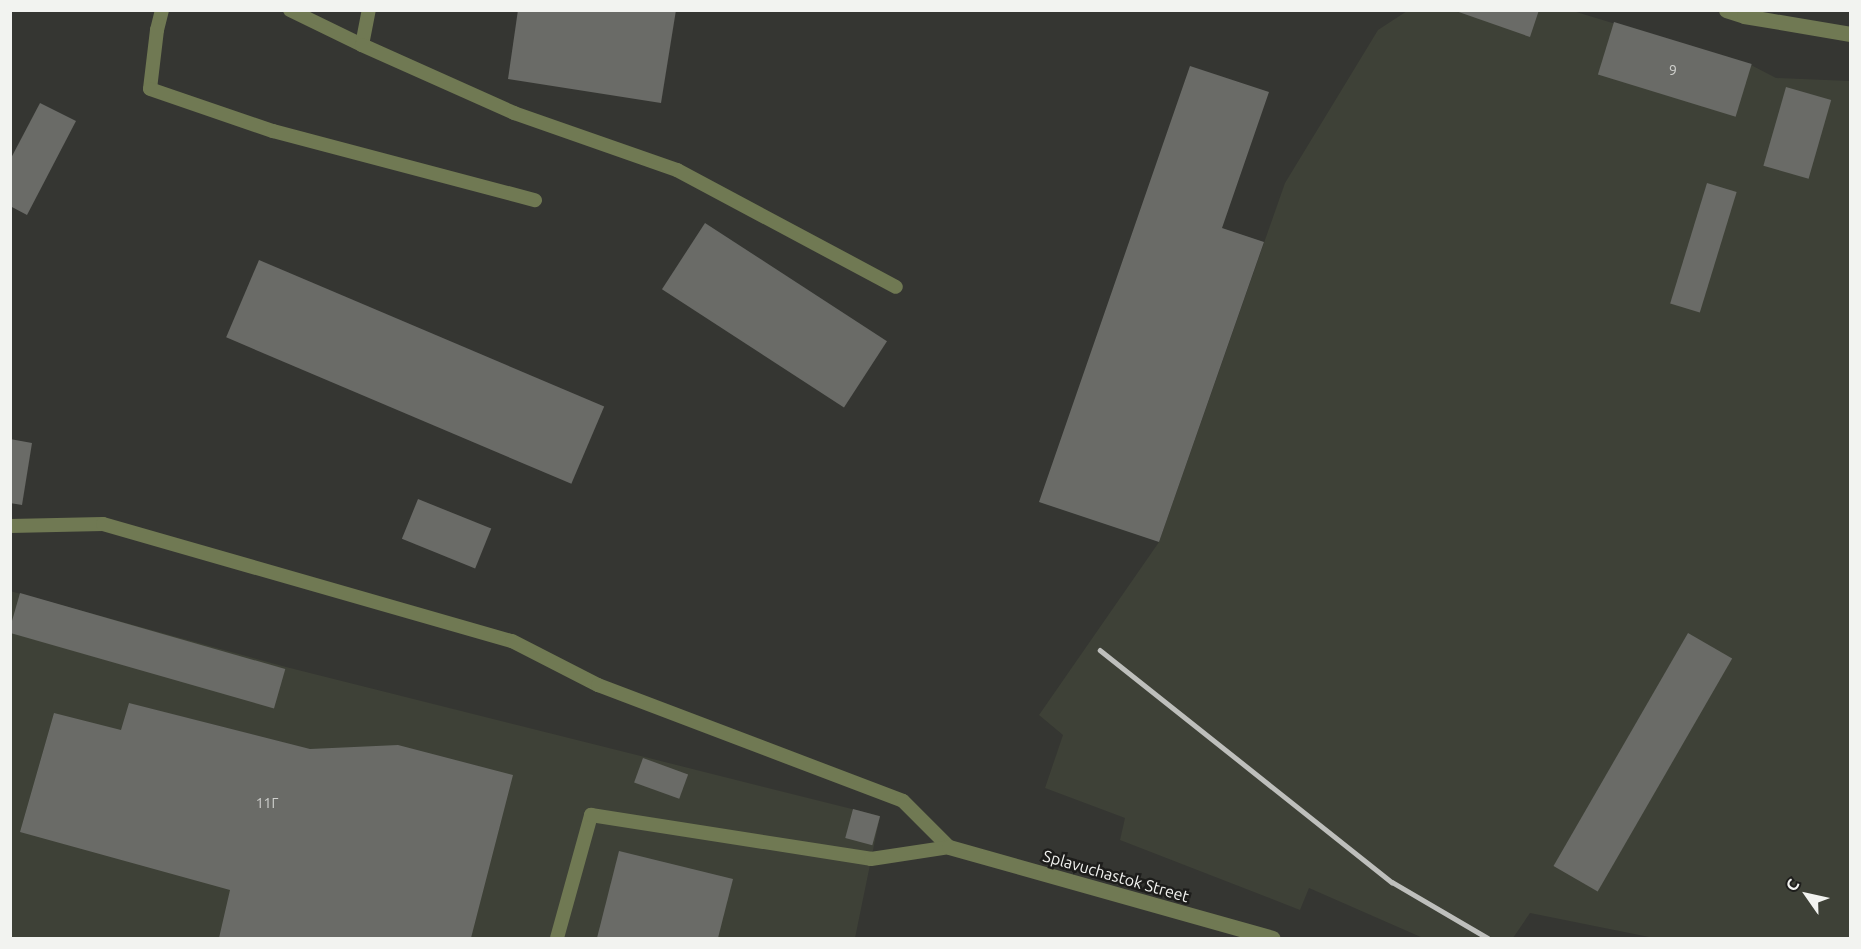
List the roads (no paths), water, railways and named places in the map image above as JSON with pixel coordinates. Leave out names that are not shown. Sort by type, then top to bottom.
[{"type":"street","points":[[1726,10],[1744,16],[1851,34]]},
{"type":"street","name":"Splavuchastok Street","points":[[949,847],[1272,939]]},
{"type":"lane","points":[[162,10],[157,30],[150,89],[273,130],[535,200]]},
{"type":"lane","points":[[290,10],[514,113],[677,170],[896,287]]},
{"type":"lane","points":[[362,45],[369,10]]},
{"type":"lane","points":[[10,526],[103,524],[512,641],[598,685],[903,801],[949,847]]},
{"type":"lane","points":[[557,939],[591,815],[871,859],[949,847]]},
{"type":"railway","points":[[1100,650],[1392,882],[1488,938]]}]
